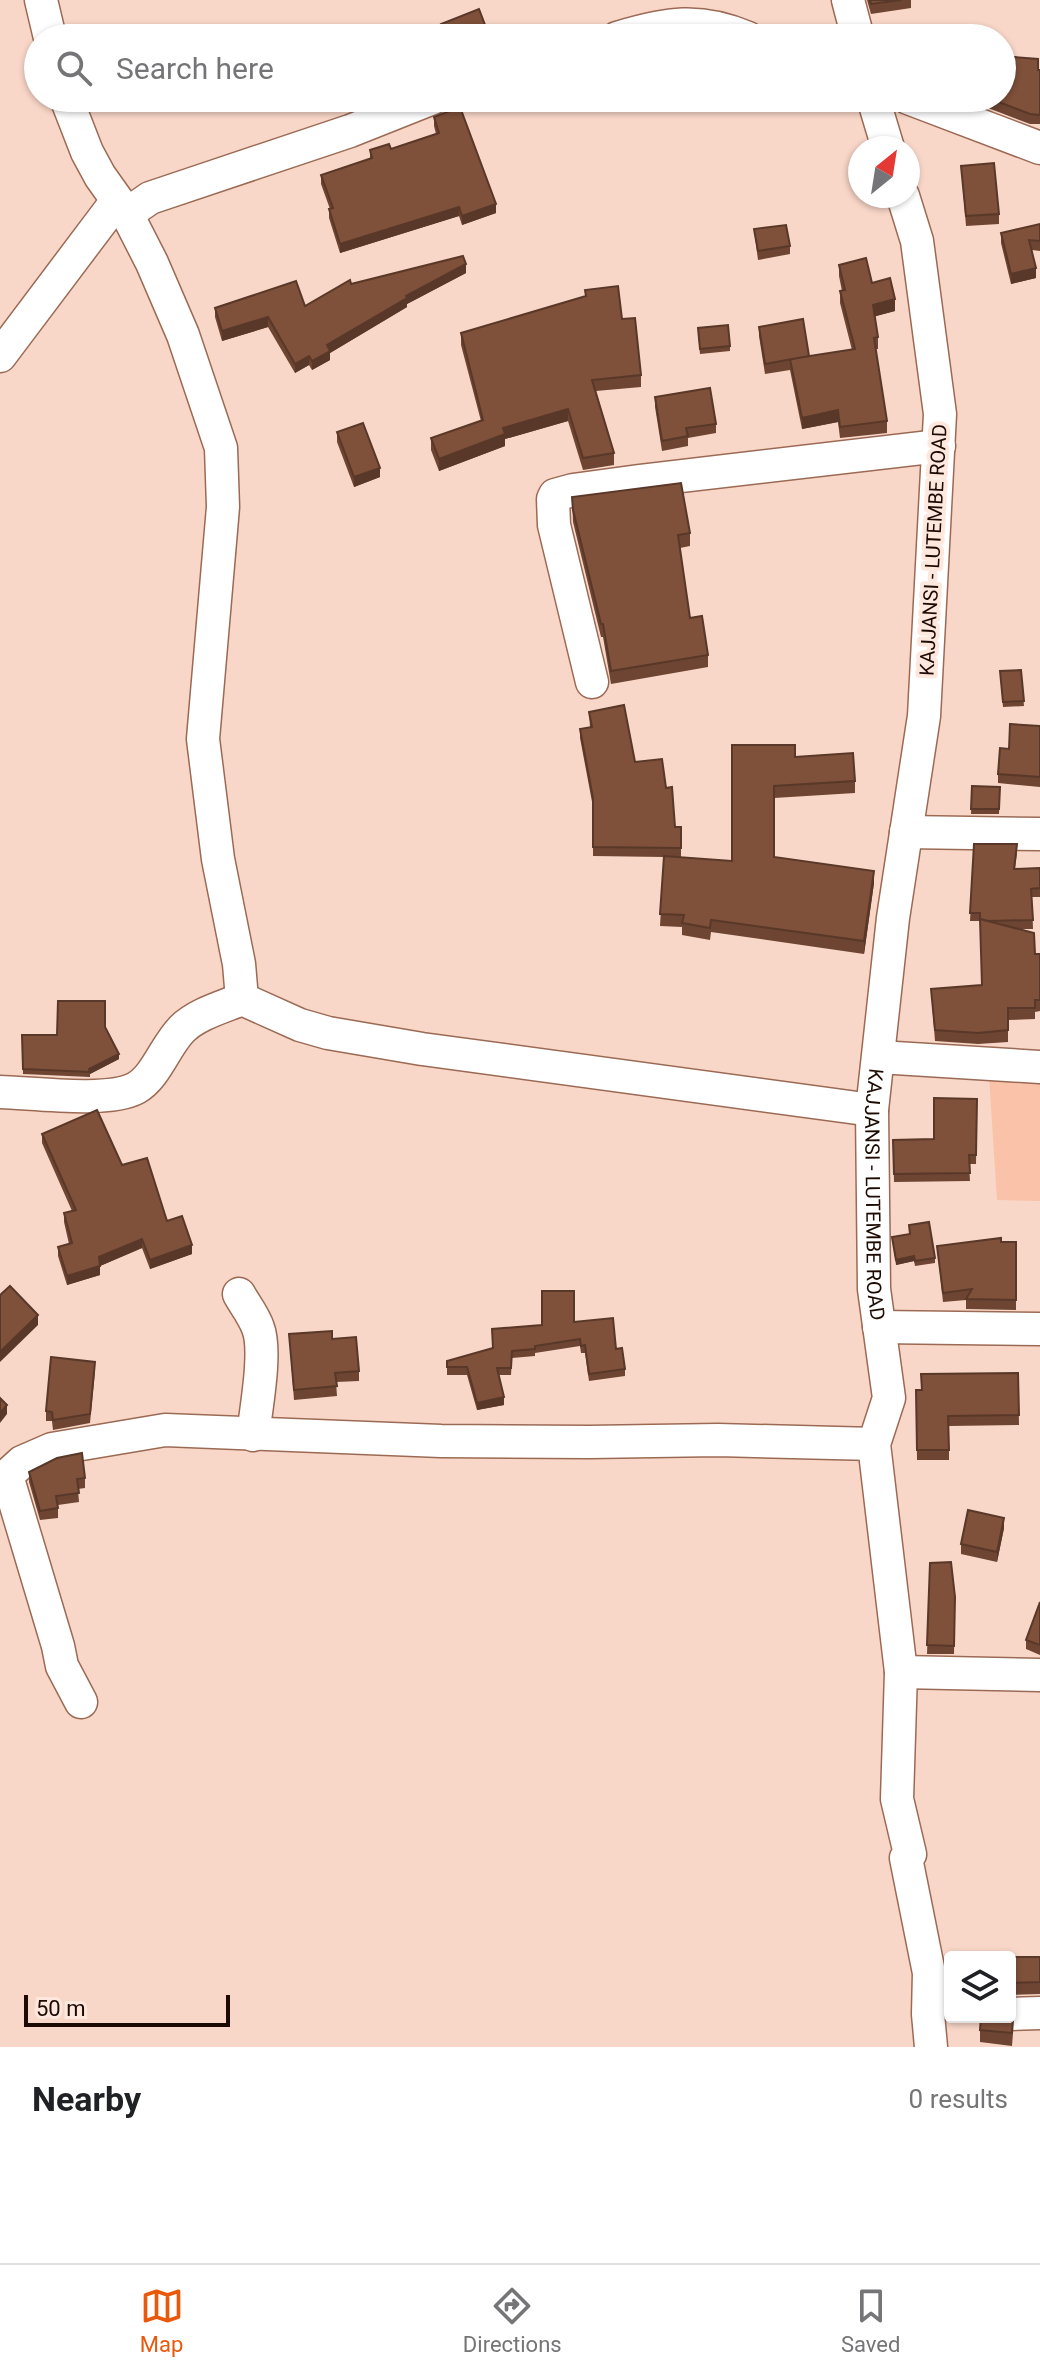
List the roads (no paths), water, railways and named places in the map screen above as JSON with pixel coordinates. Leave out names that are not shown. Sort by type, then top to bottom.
[{"type":"street","points":[[41,0],[47,24]]},
{"type":"street","points":[[848,0],[854,24]]},
{"type":"street","points":[[676,24],[708,24]]},
{"type":"street","points":[[71,112],[87,152],[123,208],[152,263],[183,335],[221,448],[223,507],[203,739],[218,859],[239,964],[242,999]]},
{"type":"street","points":[[0,356],[110,210],[350,131],[398,112]]},
{"type":"street","points":[[877,112],[884,136]]},
{"type":"street","points":[[945,112],[1040,148]]},
{"type":"street","name":"KAJJANSI - LUTEMBE ROAD","points":[[907,208],[917,241],[940,414],[924,716],[893,918],[872,1110],[874,1289],[889,1398],[874,1444],[901,1672],[897,1799],[910,1854],[906,1858],[939,2014],[931,2047]]},
{"type":"street","points":[[592,682],[554,525],[555,495],[639,481],[939,446]]},
{"type":"street","points":[[906,832],[1040,834]]},
{"type":"street","points":[[0,1092],[100,1096],[136,1088],[153,1071],[163,1052],[183,1028],[242,999],[300,1025],[343,1036],[872,1110]]},
{"type":"street","points":[[879,1057],[1040,1067]]},
{"type":"street","points":[[239,1294],[259,1329],[261,1343],[253,1435]]},
{"type":"street","points":[[879,1327],[1040,1329]]},
{"type":"street","points":[[81,1702],[62,1666],[9,1475],[22,1462],[42,1453],[165,1430],[441,1441],[718,1440],[874,1444]]},
{"type":"street","points":[[901,1672],[1040,1675]]},
{"type":"street","points":[[1016,2014],[1040,2013]]}]
